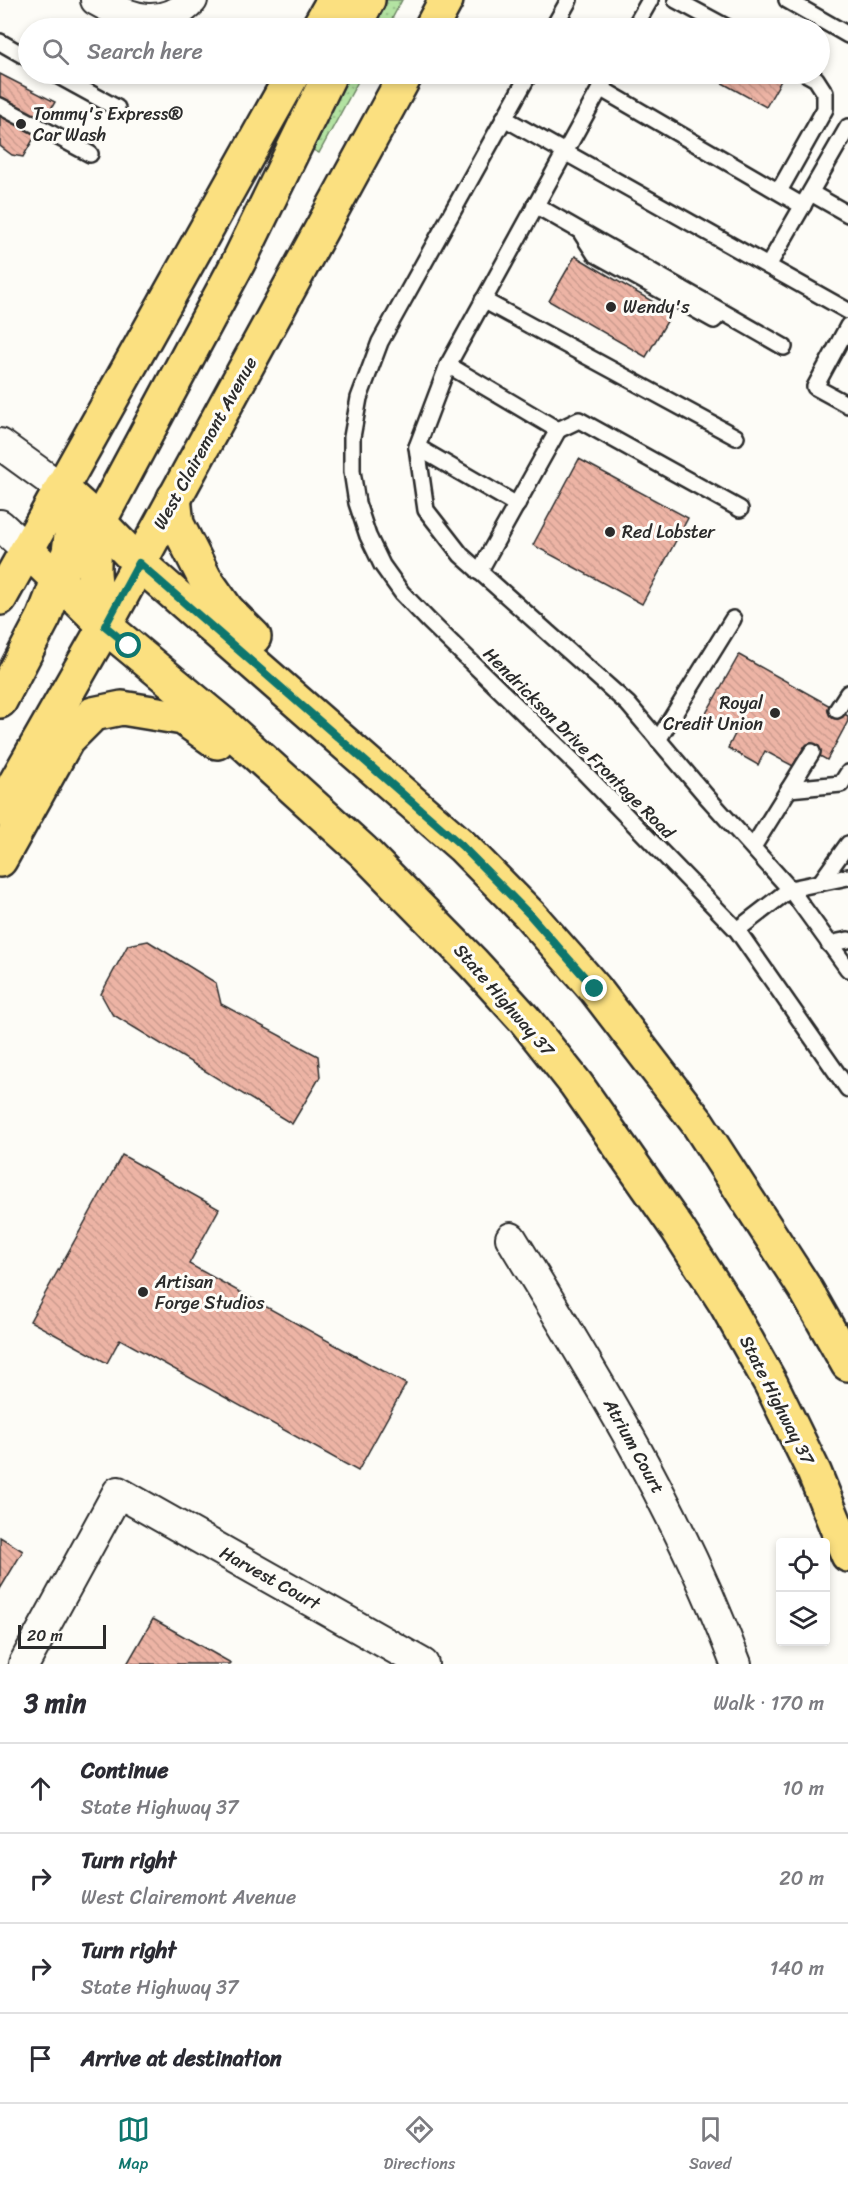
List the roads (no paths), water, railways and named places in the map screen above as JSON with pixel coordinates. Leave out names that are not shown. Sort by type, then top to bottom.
[{"type":"main road","points":[[324,18],[334,0]]},
{"type":"main road","points":[[358,18],[368,0]]},
{"type":"main road","points":[[437,18],[447,0]]},
{"type":"main road","points":[[0,598],[287,84]]},
{"type":"main road","points":[[105,626],[96,598],[94,576],[94,549],[99,522],[239,261],[325,84]]},
{"type":"main road","name":"West Clairemont Avenue","points":[[0,810],[105,626],[401,84]]},
{"type":"main road","points":[[62,489],[99,522],[139,563],[462,846],[530,915],[595,989],[697,1122],[806,1290],[848,1364]]},
{"type":"main road","points":[[0,701],[44,617],[69,552],[72,527],[70,511],[62,489]]},
{"type":"main road","points":[[174,498],[177,524],[205,579],[227,610],[361,731],[390,761],[406,797]]},
{"type":"main road","name":"State Highway 37","points":[[27,550],[105,626],[224,725],[363,851],[473,963],[525,1020],[576,1084],[677,1228],[726,1304],[771,1384],[814,1472],[848,1555]]},
{"type":"main road","points":[[0,860],[67,740],[93,714],[122,708],[183,718],[328,820]]},
{"type":"street","points":[[96,0],[123,15],[139,18]]},
{"type":"street","points":[[155,18],[181,8]]},
{"type":"street","points":[[0,444],[62,489]]},
{"type":"street","points":[[0,525],[27,550]]},
{"type":"street","name":"Atrium Court","points":[[511,1238],[591,1368],[678,1525],[715,1606],[736,1664]]},
{"type":"street","name":"Harvest Court","points":[[24,1664],[118,1492],[423,1664]]},
{"type":"lane","points":[[559,18],[569,0]]},
{"type":"lane","points":[[640,18],[650,0]]},
{"type":"lane","points":[[676,0],[709,18]]},
{"type":"lane","points":[[787,0],[823,18]]},
{"type":"lane","points":[[830,22],[847,30]]},
{"type":"lane","points":[[0,42],[18,52]]},
{"type":"lane","points":[[73,84],[117,108]]},
{"type":"lane","name":"Hendrickson Drive Frontage Road","points":[[523,84],[380,342],[359,398],[352,437],[352,471],[357,503],[368,536],[382,565],[402,592],[575,763],[737,930],[848,1089]]},
{"type":"lane","points":[[602,84],[448,365],[417,447],[426,510],[461,555],[628,704],[790,889],[848,969]]},
{"type":"lane","points":[[779,191],[825,109],[825,93],[819,84]]},
{"type":"lane","points":[[600,88],[779,191],[848,214]]},
{"type":"lane","points":[[0,106],[90,154]]},
{"type":"lane","points":[[504,118],[848,311]]},
{"type":"lane","points":[[768,266],[848,127]]},
{"type":"lane","points":[[535,205],[784,347]]},
{"type":"lane","points":[[483,300],[736,437]]},
{"type":"lane","points":[[848,326],[814,387],[848,405]]},
{"type":"lane","points":[[448,365],[558,430]]},
{"type":"lane","points":[[479,572],[558,430],[579,420],[740,509]]},
{"type":"lane","points":[[417,447],[517,505]]},
{"type":"lane","points":[[658,740],[733,619]]},
{"type":"lane","points":[[837,710],[848,693]]},
{"type":"lane","points":[[753,848],[812,752]]},
{"type":"lane","points":[[789,789],[841,784],[848,773]]},
{"type":"lane","points":[[820,883],[848,844]]},
{"type":"lane","points":[[737,930],[790,889],[848,877]]},
{"type":"lane","points":[[829,944],[848,940]]},
{"type":"place","name":"Tommy's Express® Car Wash","points":[[21,124]]},
{"type":"place","name":"Wendy's","points":[[611,307]]},
{"type":"place","name":"Red Lobster","points":[[610,532]]},
{"type":"place","name":"Royal Credit Union","points":[[775,713]]},
{"type":"place","name":"Artisan Forge Studios","points":[[143,1292]]}]
